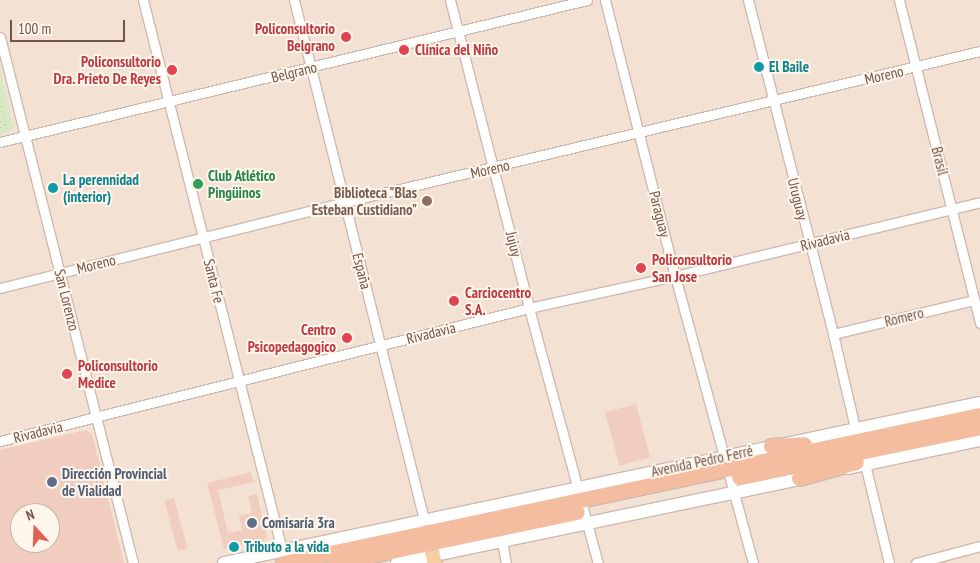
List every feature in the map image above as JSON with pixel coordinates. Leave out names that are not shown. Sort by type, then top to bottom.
[{"type":"highway","name":"Avenida Pedro Ferré","points":[[730,474],[870,436],[980,415]]},
{"type":"highway","name":"Avenida Pedro Ferré","points":[[430,543],[583,505],[730,474],[936,437],[980,427]]},
{"type":"highway","points":[[771,446],[870,436]]},
{"type":"highway","points":[[800,478],[936,437]]},
{"type":"highway","points":[[284,560],[430,543]]},
{"type":"highway","points":[[334,563],[430,543]]},
{"type":"main road","name":"Avenida Pedro Ferré","points":[[730,474],[771,446],[980,403]]},
{"type":"main road","name":"Avenida Pedro Ferré","points":[[430,543],[583,505],[730,474],[800,478],[980,440]]},
{"type":"main road","name":"Avenida Pedro Ferré","points":[[430,543],[502,540],[583,505]]},
{"type":"main road","points":[[224,563],[284,560],[351,536],[430,543]]},
{"type":"main road","points":[[398,563],[430,543]]},
{"type":"street","name":"Santa Fe","points":[[143,0],[284,560]]},
{"type":"street","name":"España","points":[[294,0],[430,543]]},
{"type":"street","name":"Jujuy","points":[[450,0],[495,167],[529,308],[598,563]]},
{"type":"street","name":"Belgrano","points":[[0,142],[169,103],[588,0]]},
{"type":"street","name":"Paraguay","points":[[606,0],[641,133],[675,276],[753,563]]},
{"type":"street","name":"Uruguay","points":[[748,0],[855,428]]},
{"type":"street","name":"Brasil","points":[[899,0],[980,323]]},
{"type":"street","name":"San Lorenzo","points":[[0,37],[133,563]]},
{"type":"street","name":"Moreno","points":[[0,288],[344,202],[980,51]]},
{"type":"street","name":"Rivadavia","points":[[0,441],[529,308],[675,276],[980,202]]},
{"type":"street","name":"Romero","points":[[833,334],[974,300]]},
{"type":"street","points":[[865,464],[889,563]]},
{"type":"street","points":[[502,540],[506,563]]},
{"type":"street","points":[[916,563],[980,546]]},
{"type":"path","points":[[0,101],[6,125]]},
{"type":"path","points":[[0,121],[6,125]]},
{"type":"path","points":[[0,126],[6,125]]},
{"type":"shaded area","points":[[0,0],[980,0],[980,563],[0,563]]},
{"type":"green space","points":[[0,70],[14,130],[0,134]]},
{"type":"building","points":[[636,404],[650,457],[619,465],[605,412]]},
{"type":"building","name":"Dirección Provincial de Vialidad","points":[[86,430],[92,434],[124,563],[0,563],[0,450]]},
{"type":"building","points":[[251,472],[254,482],[218,490],[228,533],[242,530],[239,516],[252,513],[248,496],[257,494],[267,537],[264,540],[224,549],[207,483]]},
{"type":"building","points":[[174,498],[187,548],[178,551],[164,501]]},
{"type":"place","name":"Policonsultorio Belgrano","points":[[346,37]]},
{"type":"place","name":"Clínica del Niño","points":[[404,50]]},
{"type":"place","name":"El Baile","points":[[759,67]]},
{"type":"place","name":"Policonsultorio Dra. Prieto De Reyes","points":[[172,70]]},
{"type":"place","name":"Club Atlético Pingüinos","points":[[198,184]]},
{"type":"place","name":"La perennidad (interior)","points":[[53,188]]},
{"type":"place","name":"Biblioteca \"Blas Esteban Custidiano\"","points":[[427,201]]},
{"type":"place","name":"Policonsultorio San Jose","points":[[641,268]]},
{"type":"place","name":"Carciocentro S.A.","points":[[454,301]]},
{"type":"place","name":"Centro Psicopedagogico","points":[[347,338]]},
{"type":"place","name":"Policonsultorio Medice","points":[[67,374]]},
{"type":"place","name":"Dirección Provincial de Vialidad","points":[[52,482]]},
{"type":"place","name":"Comisaría 3ra","points":[[252,523]]},
{"type":"place","name":"Tributo a la vida","points":[[234,547]]}]
